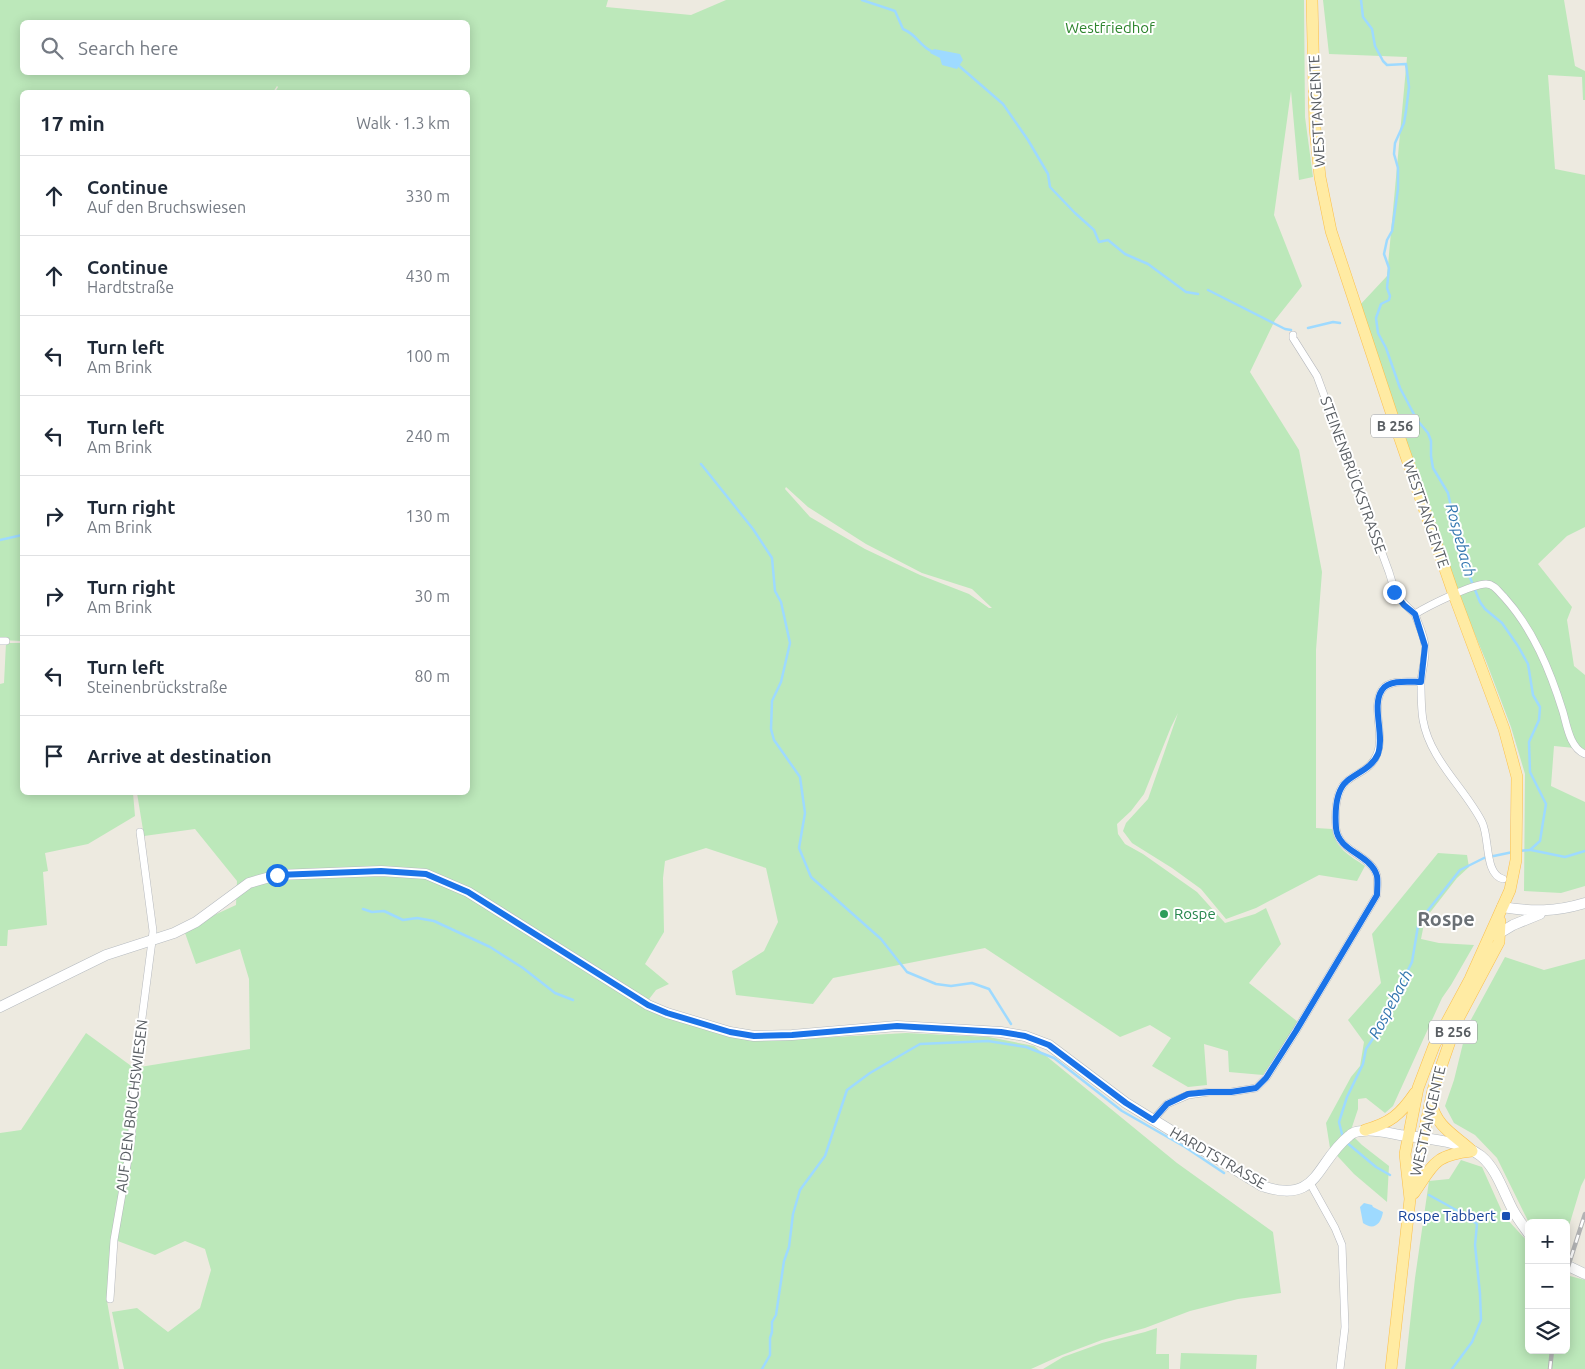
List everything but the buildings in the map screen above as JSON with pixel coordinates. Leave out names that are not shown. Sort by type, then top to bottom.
[{"type":"main road","name":"WESTTANGENTE","points":[[1312,0],[1314,128],[1320,177],[1331,231],[1370,352],[1454,595],[1504,729],[1517,777],[1516,860],[1510,890],[1470,979],[1434,1046],[1418,1088],[1405,1154],[1410,1199]]},
{"type":"main road","name":"WESTTANGENTE","points":[[1390,1369],[1410,1199],[1431,1099],[1457,1021],[1499,942],[1498,934],[1502,907]]},
{"type":"main road","name":"B 256","points":[[1365,1130],[1382,1125],[1396,1116],[1406,1106],[1418,1088]]},
{"type":"main road","points":[[1431,1099],[1433,1112],[1440,1124],[1472,1151]]},
{"type":"main road","name":"B 256","points":[[1410,1199],[1435,1162],[1453,1153],[1472,1151]]},
{"type":"street","name":"STEINENBRÜCKSTRASSE","points":[[1293,334],[1316,376],[1389,572],[1394,592],[1404,605],[1415,614],[1425,646],[1421,682],[1422,718],[1428,739],[1444,768],[1474,807],[1485,828],[1492,872],[1497,878],[1503,879]]},
{"type":"street","points":[[1415,614],[1430,605],[1480,585],[1494,586],[1516,611],[1536,644],[1553,682],[1573,744],[1584,754]]},
{"type":"street","points":[[1153,1120],[1167,1104],[1188,1094],[1231,1092],[1256,1088],[1266,1078],[1296,1031],[1377,895],[1377,877],[1372,866],[1342,844],[1336,830],[1338,794],[1346,782],[1366,770],[1376,758],[1380,746],[1378,698],[1382,689],[1390,683],[1421,682]]},
{"type":"street","name":"AUF DEN BRUCHSWIESEN","points":[[110,1300],[114,1240],[131,1142],[139,1041],[153,930],[140,832]]},
{"type":"street","name":"HARDTSTRASSE","points":[[152,941],[196,922],[249,883],[277,875],[381,871],[426,874],[468,892],[648,1005],[667,1013],[730,1032],[754,1036],[792,1035],[897,1026],[1001,1032],[1025,1036],[1054,1049],[1126,1103],[1262,1186],[1278,1191],[1290,1192],[1310,1183]]},
{"type":"street","points":[[1498,934],[1513,925],[1549,911],[1585,903]]},
{"type":"street","points":[[1502,907],[1527,911],[1549,911]]},
{"type":"street","points":[[0,1007],[106,954],[152,941]]},
{"type":"street","points":[[1340,1369],[1345,1326],[1342,1245],[1335,1228],[1310,1183],[1348,1137],[1365,1130],[1444,1141],[1472,1151],[1481,1156],[1492,1169],[1515,1214],[1525,1228]]},
{"type":"street","points":[[1570,1267],[1585,1274]]},
{"type":"green space","name":"Westfriedhof","points":[[0,0],[608,0],[606,7],[691,15],[726,0],[1304,0],[1305,117],[1313,177],[1299,180],[1291,91],[1274,215],[1302,286],[1275,320],[1250,372],[1299,450],[1322,572],[1316,650],[1316,828],[1332,829],[1340,847],[1365,866],[1357,881],[1319,875],[1256,908],[1226,919],[1201,889],[1132,843],[1123,831],[1126,823],[1148,799],[1178,713],[1144,794],[1131,811],[1117,824],[1118,834],[1125,844],[1143,854],[1197,892],[1225,923],[1255,914],[1266,908],[1281,944],[1249,983],[1298,1022],[1263,1075],[1229,1072],[1228,1051],[1204,1044],[1207,1085],[1188,1087],[1152,1066],[1171,1038],[1150,1025],[1120,1037],[985,948],[833,978],[813,1004],[736,995],[732,971],[764,951],[778,922],[766,868],[706,848],[665,861],[663,878],[664,932],[645,964],[669,984],[656,990],[643,1007],[667,1018],[717,1033],[783,1040],[906,1033],[989,1037],[1034,1046],[1177,1163],[1273,1232],[1281,1293],[1238,1299],[1190,1311],[1145,1328],[1102,1340],[1031,1369],[124,1369],[112,1312],[137,1308],[168,1332],[200,1308],[211,1270],[205,1249],[185,1241],[155,1255],[115,1240],[140,1067],[250,1049],[249,979],[240,949],[196,964],[185,933],[210,917],[236,905],[237,881],[195,829],[144,836],[137,795],[470,795],[470,90],[276,90],[277,86],[274,90],[20,90],[20,641],[0,640]],"holes":[[[786,487],[808,507],[866,544],[922,573],[972,589],[992,608],[989,608],[969,594],[920,575],[865,549],[810,517],[785,489]]]},
{"type":"green space","points":[[1323,0],[1564,0],[1575,66],[1585,71],[1585,100],[1583,100],[1582,77],[1548,75],[1555,169],[1585,175],[1585,527],[1567,536],[1538,564],[1572,607],[1567,620],[1574,666],[1585,675],[1585,749],[1554,746],[1551,786],[1585,802],[1585,886],[1561,893],[1524,891],[1525,774],[1511,727],[1458,594],[1359,306],[1387,276],[1407,57],[1329,54]]},
{"type":"green space","points":[[6,643],[20,643],[20,795],[133,795],[135,816],[88,844],[45,853],[48,871],[43,872],[47,925],[8,930],[7,946],[0,946],[0,684],[4,683]]},
{"type":"green space","points":[[1438,853],[1467,855],[1469,867],[1457,878],[1425,919],[1421,939],[1439,943],[1474,945],[1442,998],[1393,1106],[1385,1113],[1366,1098],[1358,1099],[1358,1109],[1350,1133],[1389,1166],[1387,1202],[1354,1174],[1330,1148],[1326,1123],[1351,1077],[1360,1066],[1364,1042],[1348,1020],[1381,983],[1372,934]]},
{"type":"green space","points":[[1505,957],[1544,970],[1585,959],[1585,1178],[1570,1223],[1570,1219],[1527,1219],[1497,1158],[1475,1135],[1454,1123],[1445,1106],[1454,1080],[1467,1027]]},
{"type":"green space","points":[[86,1033],[134,1068],[129,1142],[112,1240],[107,1301],[119,1369],[0,1369],[0,1133],[21,1130]]},
{"type":"green space","points":[[1461,1160],[1482,1167],[1504,1216],[1525,1239],[1525,1354],[1570,1354],[1570,1276],[1585,1280],[1585,1369],[1405,1369],[1415,1278],[1429,1181],[1449,1179]]},
{"type":"green space","points":[[1157,1328],[1156,1354],[1169,1354],[1169,1369],[1043,1369],[1063,1357],[1102,1343]]},
{"type":"green space","points":[[1181,1353],[1257,1355],[1256,1369],[1180,1369]]},
{"type":"water","points":[[934,49],[960,54],[963,60],[957,69],[942,65],[940,58],[930,53]]},
{"type":"water","points":[[1364,1203],[1372,1205],[1383,1212],[1381,1220],[1374,1226],[1363,1223],[1360,1207]]},
{"type":"waterway","points":[[862,0],[895,11],[903,29],[933,52]]},
{"type":"waterway","name":"Rospebach","points":[[1361,0],[1363,17],[1372,29],[1375,46],[1383,61],[1387,65],[1406,64],[1409,87],[1404,123],[1395,143],[1394,154],[1398,168],[1398,189],[1392,231],[1387,240],[1384,254],[1389,268],[1387,288],[1390,296],[1389,300],[1381,304],[1376,318],[1378,333],[1386,348],[1400,388],[1417,420],[1428,433],[1431,441],[1433,468],[1448,493],[1462,558],[1480,602],[1485,609],[1502,623],[1518,646],[1528,664],[1533,695],[1540,707],[1539,720],[1529,742],[1530,772],[1546,804],[1540,841],[1530,850],[1519,851]]},
{"type":"waterway","points":[[958,65],[1003,104],[1028,140],[1048,174],[1050,187],[1094,230],[1099,242],[1108,240],[1125,254],[1148,264],[1186,292],[1198,294]]},
{"type":"waterway","points":[[1208,290],[1285,329],[1291,330]]},
{"type":"waterway","points":[[1308,328],[1333,322],[1340,323]]},
{"type":"waterway","points":[[701,464],[753,529],[772,558],[775,591],[781,602],[790,643],[781,682],[772,701],[771,729],[774,740],[800,777],[805,813],[799,848],[811,877],[881,939],[907,972],[936,984],[951,986],[972,983],[989,989],[1011,1024]]},
{"type":"waterway","points":[[0,540],[20,535]]},
{"type":"waterway","points":[[1531,850],[1565,857],[1585,851]]},
{"type":"waterway","name":"Rospebach","points":[[1343,1138],[1339,1122],[1347,1097],[1363,1064],[1366,1049],[1378,1031],[1412,962],[1418,926],[1425,914],[1460,870],[1484,858],[1513,852]]},
{"type":"waterway","points":[[363,909],[372,912],[384,911],[403,920],[417,918],[434,921],[490,947],[523,968],[555,993],[573,1000]]},
{"type":"waterway","points":[[762,1369],[770,1355],[772,1322],[776,1315],[784,1261],[789,1247],[793,1214],[800,1190],[825,1156],[847,1090],[870,1073],[920,1044],[988,1041],[1026,1047],[1054,1058],[1122,1111],[1185,1147],[1224,1173]]},
{"type":"waterway","name":"Rospebach","points":[[1346,1142],[1376,1167],[1390,1175]]},
{"type":"waterway","name":"Rospebach","points":[[1429,1195],[1477,1224],[1475,1245],[1481,1320],[1472,1342],[1452,1369]]},
{"type":"railway","points":[[1569,1264],[1585,1214]]},
{"type":"railway","points":[[1550,1369],[1552,1354]]},
{"type":"place","name":"Rospe","points":[[1164,914]]},
{"type":"place","name":"Rospe Tabbert","points":[[1506,1216]]},
{"type":"district","name":"Rospe","points":[[1446,919]]},
{"type":"route","points":[[277,875],[381,871],[426,874],[468,892],[648,1005],[667,1013],[730,1032],[754,1036],[792,1035],[897,1026],[1001,1032],[1025,1036],[1049,1045],[1126,1103],[1153,1120],[1167,1104],[1188,1094],[1231,1092],[1256,1088],[1266,1078],[1377,895],[1377,877],[1372,866],[1342,844],[1336,830],[1338,794],[1346,782],[1366,770],[1376,758],[1380,746],[1378,698],[1382,689],[1390,683],[1421,682],[1425,646],[1415,614],[1404,605],[1394,592]]}]
